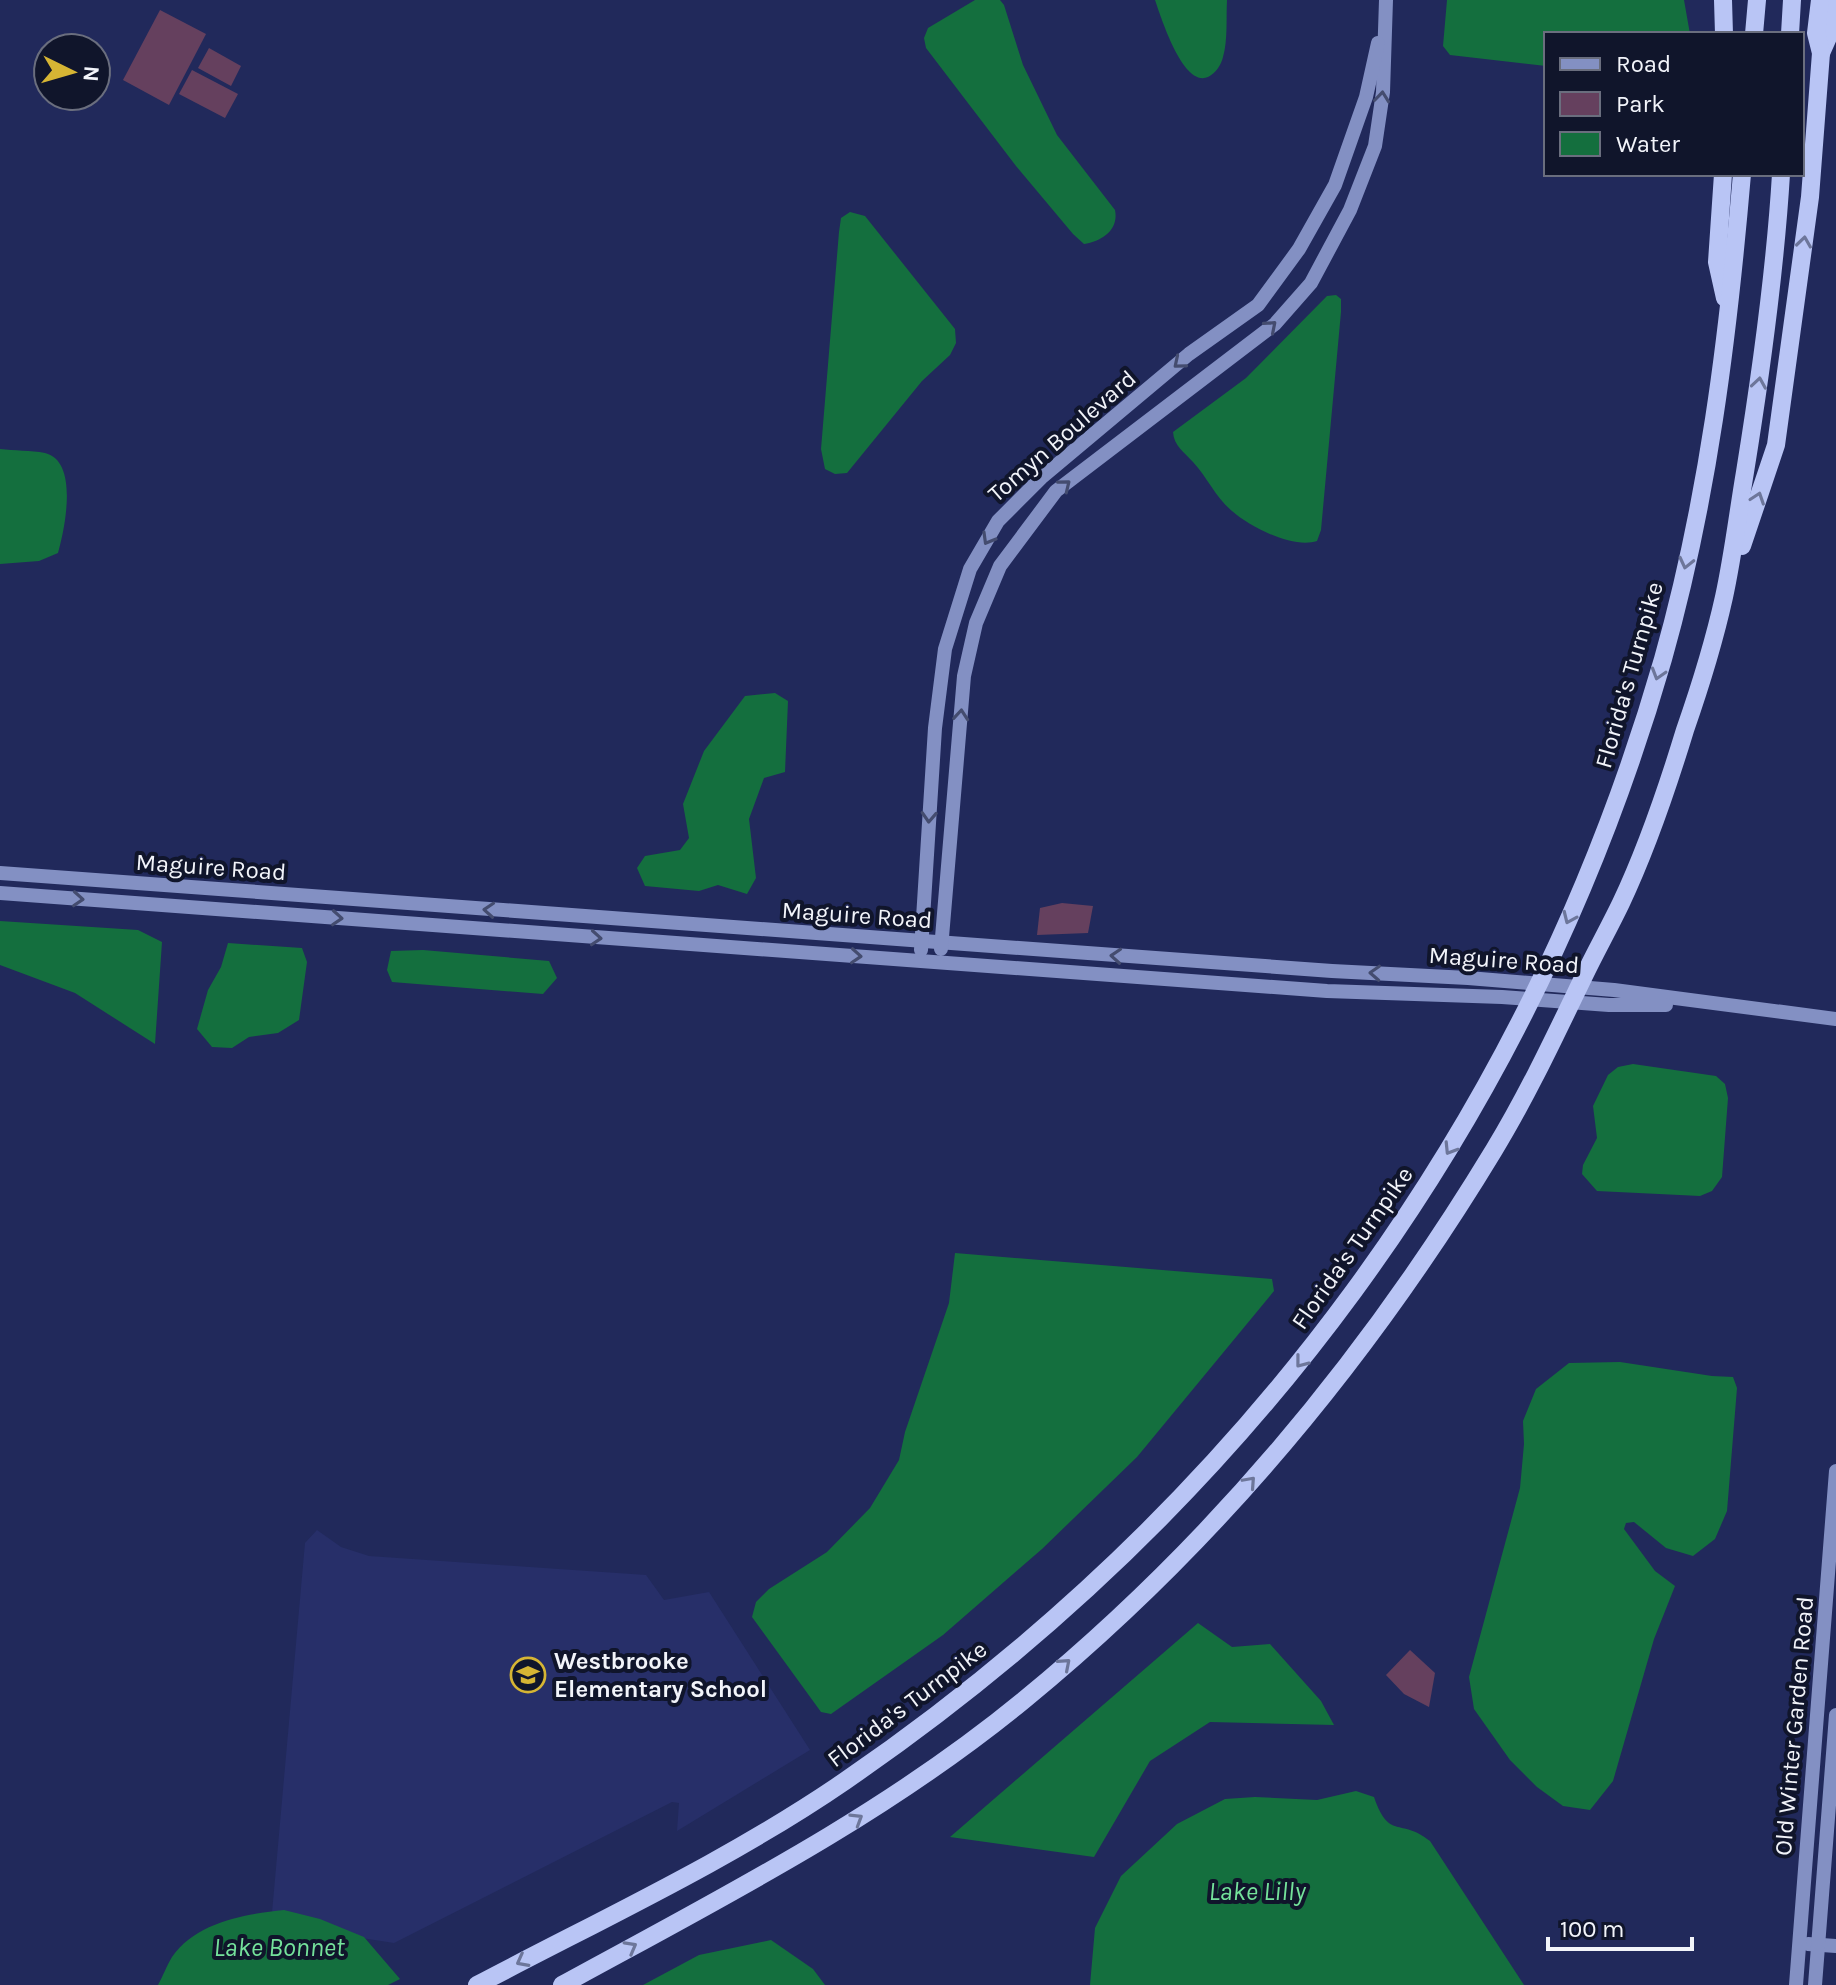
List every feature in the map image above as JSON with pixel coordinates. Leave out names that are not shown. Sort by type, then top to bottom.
[{"type":"highway","points":[[1723,0],[1724,32]]},
{"type":"highway","points":[[1754,32],[1757,0]]},
{"type":"highway","points":[[1790,32],[1792,0]]},
{"type":"highway","points":[[562,1985],[812,1847],[954,1754],[1022,1702],[1144,1593],[1218,1518],[1341,1375],[1397,1299],[1497,1146],[1542,1064],[1622,901],[1654,824],[1699,688],[1724,598],[1776,445],[1810,197],[1821,53],[1816,33],[1820,0]]},
{"type":"highway","points":[[1821,53],[1829,35],[1834,0]]},
{"type":"highway","points":[[1723,176],[1717,262],[1729,321]]},
{"type":"highway","name":"Florida's Turnpike","points":[[477,1985],[748,1842],[841,1784],[953,1702],[1072,1604],[1209,1469],[1277,1392],[1404,1221],[1511,1041],[1589,874],[1629,765],[1678,599],[1700,505],[1729,321],[1742,176]]},
{"type":"highway","points":[[1724,598],[1762,366],[1781,176]]},
{"type":"main road","name":"Tomyn Boulevard","points":[[920,961],[935,728],[945,649],[970,569],[998,521],[1041,478],[1189,354],[1258,305],[1299,249],[1335,185],[1366,97],[1386,6]]},
{"type":"main road","name":"Tomyn Boulevard","points":[[941,963],[964,676],[976,623],[1000,566],[1056,491],[1275,324],[1311,283],[1350,210],[1375,146],[1383,92],[1386,6]]},
{"type":"main road","name":"Maguire Road","points":[[0,873],[1614,990],[1710,1005],[1836,1019]]},
{"type":"main road","name":"Maguire Road","points":[[0,893],[1327,991],[1502,997],[1609,1005],[1710,1005]]},
{"type":"main road","name":"Old Winter Garden Road","points":[[1796,1985],[1836,1471]]},
{"type":"main road","name":"Old Winter Garden Road","points":[[1815,1985],[1836,1715]]},
{"type":"main road","points":[[1799,1943],[1836,1946]]},
{"type":"shaded area","name":"Westbrooke Elementary School","points":[[317,1530],[341,1547],[369,1556],[646,1575],[664,1600],[709,1592],[810,1750],[677,1831],[679,1803],[672,1802],[394,1943],[271,1924],[305,1543]]},
{"type":"green space","points":[[160,10],[206,34],[169,105],[123,80]]},
{"type":"green space","points":[[209,48],[241,66],[231,86],[198,68]]},
{"type":"green space","points":[[192,70],[238,94],[225,118],[179,94]]},
{"type":"green space","points":[[1062,903],[1093,906],[1088,933],[1037,935],[1040,908]]},
{"type":"green space","points":[[1410,1650],[1435,1673],[1429,1707],[1404,1694],[1386,1675]]},
{"type":"water","points":[[975,0],[1000,0],[1004,5],[1023,65],[1057,135],[1115,210],[1112,228],[1097,240],[1084,244],[1073,234],[1016,166],[926,48],[924,38],[928,28]]},
{"type":"water","points":[[1155,0],[1227,0],[1225,50],[1216,71],[1208,77],[1199,78],[1190,72],[1174,49]]},
{"type":"water","points":[[1447,0],[1684,0],[1690,32],[1544,32],[1544,66],[1450,55],[1443,46]]},
{"type":"water","points":[[850,212],[865,216],[955,329],[956,343],[950,355],[922,381],[847,473],[835,474],[825,469],[821,449],[839,232],[841,218]]},
{"type":"water","points":[[1336,295],[1341,299],[1341,312],[1321,530],[1317,541],[1296,542],[1260,530],[1232,511],[1180,448],[1173,432],[1246,378],[1327,296]]},
{"type":"water","points":[[0,449],[45,453],[56,459],[62,468],[67,497],[58,553],[39,561],[0,564]]},
{"type":"water","points":[[775,693],[788,701],[785,772],[764,778],[749,819],[756,878],[747,894],[718,885],[699,891],[645,886],[637,868],[645,856],[680,850],[689,838],[683,804],[704,751],[745,696]]},
{"type":"water","points":[[0,921],[138,930],[162,942],[155,1044],[75,993],[0,965]]},
{"type":"water","points":[[228,943],[302,948],[307,962],[299,1020],[278,1033],[249,1037],[232,1048],[212,1047],[197,1029],[208,990],[221,967]]},
{"type":"water","points":[[423,950],[549,961],[557,978],[543,994],[392,982],[387,970],[391,951]]},
{"type":"water","points":[[1633,1064],[1716,1076],[1725,1084],[1728,1098],[1722,1177],[1712,1191],[1700,1196],[1597,1191],[1582,1174],[1583,1165],[1597,1138],[1593,1106],[1608,1075],[1618,1067]]},
{"type":"water","points":[[955,1253],[1272,1279],[1274,1291],[1137,1457],[1042,1549],[943,1635],[831,1714],[821,1712],[752,1617],[756,1602],[769,1589],[827,1552],[870,1508],[899,1460],[905,1432],[949,1303]]},
{"type":"water","points":[[1620,1362],[1733,1377],[1737,1388],[1727,1511],[1715,1539],[1693,1556],[1666,1548],[1634,1522],[1626,1523],[1624,1529],[1655,1571],[1675,1586],[1654,1639],[1613,1781],[1590,1810],[1563,1806],[1537,1787],[1510,1760],[1474,1709],[1469,1677],[1520,1488],[1523,1421],[1536,1389],[1569,1363]]},
{"type":"water","points":[[1198,1623],[1232,1647],[1270,1644],[1321,1701],[1334,1725],[1210,1722],[1150,1761],[1094,1857],[950,1837]]},
{"type":"water","name":"Lake Lilly","points":[[1356,1791],[1374,1797],[1379,1811],[1390,1824],[1411,1830],[1430,1841],[1524,1985],[1090,1985],[1095,1928],[1121,1876],[1177,1824],[1225,1799],[1317,1800]]},
{"type":"water","name":"Lake Bonnet","points":[[284,1910],[320,1919],[364,1937],[400,1979],[388,1985],[158,1985],[172,1957],[194,1935],[238,1917]]},
{"type":"water","points":[[771,1940],[813,1969],[825,1985],[643,1985],[699,1955]]},
{"type":"place","name":"Westbrooke Elementary School","points":[[528,1675]]}]
